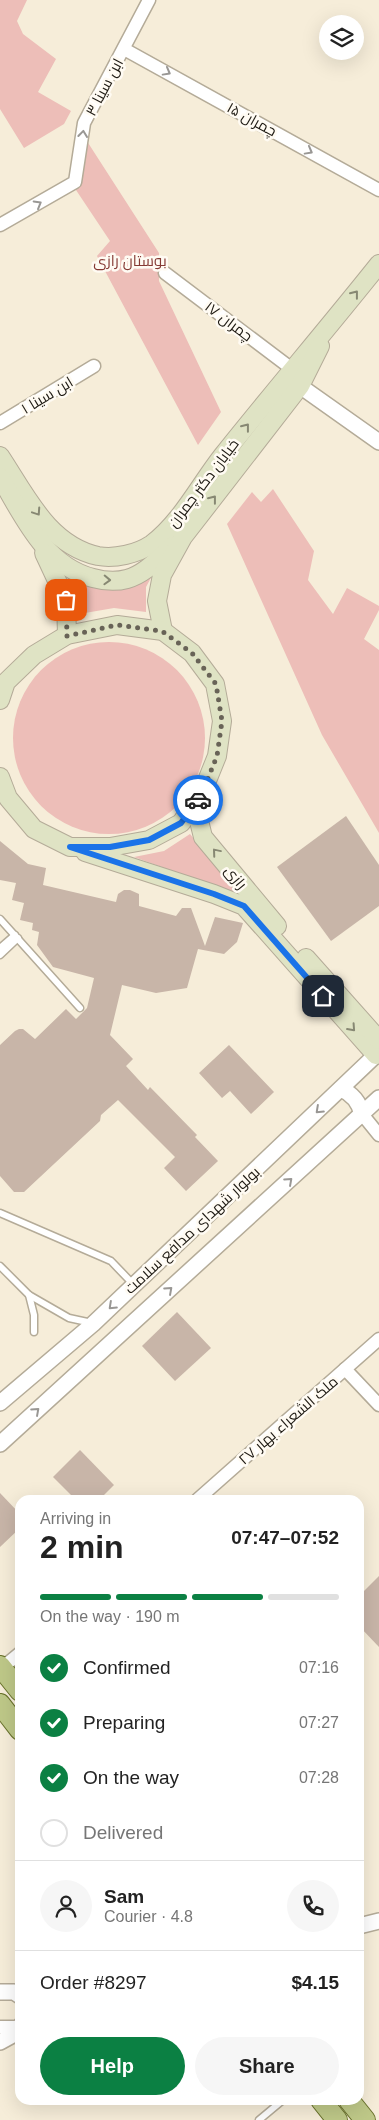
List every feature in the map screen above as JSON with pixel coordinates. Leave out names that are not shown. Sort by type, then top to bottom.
[{"type":"main road","name":"خیابان دکتر چمران","points":[[0,456],[46,526],[62,541],[79,551],[100,556],[120,556],[151,544],[170,528],[215,465],[379,264]]},
{"type":"main road","points":[[162,631],[156,601],[162,575],[183,537],[300,386],[331,324]]},
{"type":"main road","points":[[0,477],[38,539],[66,600],[67,636]]},
{"type":"main road","points":[[38,539],[63,566],[86,576],[105,581],[126,579],[145,570],[183,537]]},
{"type":"main road","points":[[2,689],[34,655],[67,636],[117,625],[162,631],[192,653],[216,684],[222,721],[217,756],[202,793],[181,823],[149,840],[110,847],[70,847]]},
{"type":"main road","name":"رازی","points":[[0,777],[8,798],[34,829],[70,847],[214,894],[244,906],[378,1049]]},
{"type":"main road","name":"رازی","points":[[202,793],[199,821],[203,837],[378,1049]]},
{"type":"main road","points":[[1,1667],[15,1685]]},
{"type":"main road","points":[[0,1704],[15,1724]]},
{"type":"main road","points":[[325,2105],[337,2120]]},
{"type":"main road","points":[[353,2105],[365,2120]]},
{"type":"street","name":"ابن سینا ۳","points":[[0,226],[75,182],[84,123],[149,0]]},
{"type":"street","name":"چمران ۱۵","points":[[124,49],[379,190]]},
{"type":"street","name":"چمران ۱۷","points":[[166,273],[292,369]]},
{"type":"street","name":"ابن سینا ۱","points":[[0,423],[94,366]]},
{"type":"street","points":[[300,386],[379,442]]},
{"type":"street","name":"بولوار شهدای مدافع سلامت","points":[[0,1403],[94,1324],[340,1089],[378,1049]]},
{"type":"street","points":[[340,1089],[353,1096],[362,1114],[379,1135]]},
{"type":"street","name":"بولوار شهدای مدافع سلامت","points":[[0,1444],[379,1098]]},
{"type":"street","name":"ملک الشعراء بهار ۲۷","points":[[203,1495],[379,1339]]},
{"type":"street","points":[[345,1369],[379,1404]]},
{"type":"street","points":[[1,1667],[15,1657]]},
{"type":"street","points":[[364,1925],[379,1922]]},
{"type":"street","points":[[0,1992],[15,1993]]},
{"type":"street","points":[[0,2027],[15,2027]]},
{"type":"street","points":[[0,2042],[15,2034]]},
{"type":"lane","points":[[0,919],[80,1008]]},
{"type":"lane","points":[[0,948],[16,937]]},
{"type":"lane","points":[[0,955],[16,937]]},
{"type":"lane","points":[[0,1212],[111,1261],[134,1285]]},
{"type":"lane","points":[[0,1266],[29,1295],[68,1318],[94,1324]]},
{"type":"lane","points":[[29,1295],[34,1315],[34,1332]]},
{"type":"lane","points":[[259,2120],[277,2105]]},
{"type":"green space","points":[[0,0],[27,0],[17,21],[23,34],[56,59],[38,92],[71,111],[64,124],[24,148],[0,109]]},
{"type":"green space","name":"بوستان رازی","points":[[83,135],[159,253],[159,281],[221,412],[198,445],[97,256],[110,241],[72,184]]},
{"type":"green space","points":[[273,489],[314,551],[308,580],[333,614],[347,588],[379,606],[379,610],[364,639],[379,650],[379,833],[322,735],[227,524],[252,492],[261,502]]},
{"type":"green space","points":[[63,564],[88,577],[153,574],[146,587],[146,612],[114,608],[85,613]]},
{"type":"green space","points":[[109,642],[128,644],[146,650],[177,670],[197,701],[203,719],[205,738],[203,757],[197,775],[177,806],[146,826],[128,832],[109,834],[90,832],[72,826],[41,806],[21,775],[15,757],[13,738],[15,719],[21,701],[41,670],[72,650],[90,644]]},
{"type":"green space","points":[[190,834],[240,895],[134,857],[164,851]]},
{"type":"building","points":[[346,816],[379,865],[379,906],[331,941],[277,867]]},
{"type":"building","points":[[0,841],[28,864],[46,868],[43,885],[116,902],[118,894],[124,890],[130,890],[139,894],[139,906],[176,916],[182,908],[191,908],[205,946],[215,917],[243,923],[237,942],[224,954],[198,949],[187,988],[156,993],[122,985],[110,1035],[133,1059],[126,1066],[148,1090],[150,1087],[197,1135],[195,1137],[218,1161],[186,1191],[164,1168],[175,1157],[118,1100],[101,1115],[100,1121],[24,1192],[14,1192],[0,1176],[0,1045],[19,1029],[23,1029],[35,1039],[66,1009],[76,1019],[87,1008],[94,978],[53,967],[37,945],[39,932],[32,930],[33,923],[20,920],[24,903],[12,900],[16,883],[0,880]]},
{"type":"building","points":[[229,1045],[274,1092],[251,1114],[230,1091],[222,1098],[199,1073]]},
{"type":"building","points":[[177,1312],[211,1348],[175,1381],[142,1346]]},
{"type":"building","points":[[80,1450],[114,1485],[104,1495],[71,1495],[53,1477]]},
{"type":"building","points":[[0,1493],[15,1509],[15,1533],[0,1547]]},
{"type":"building","points":[[379,1576],[379,1647],[364,1631],[364,1591]]},
{"type":"way so far","points":[[66,600],[67,636],[117,625],[162,631],[192,653],[216,684],[222,721],[217,756],[198,800]]},
{"type":"route","points":[[198,800],[181,823],[149,840],[110,847],[70,847],[214,894],[244,906],[323,996]]}]
